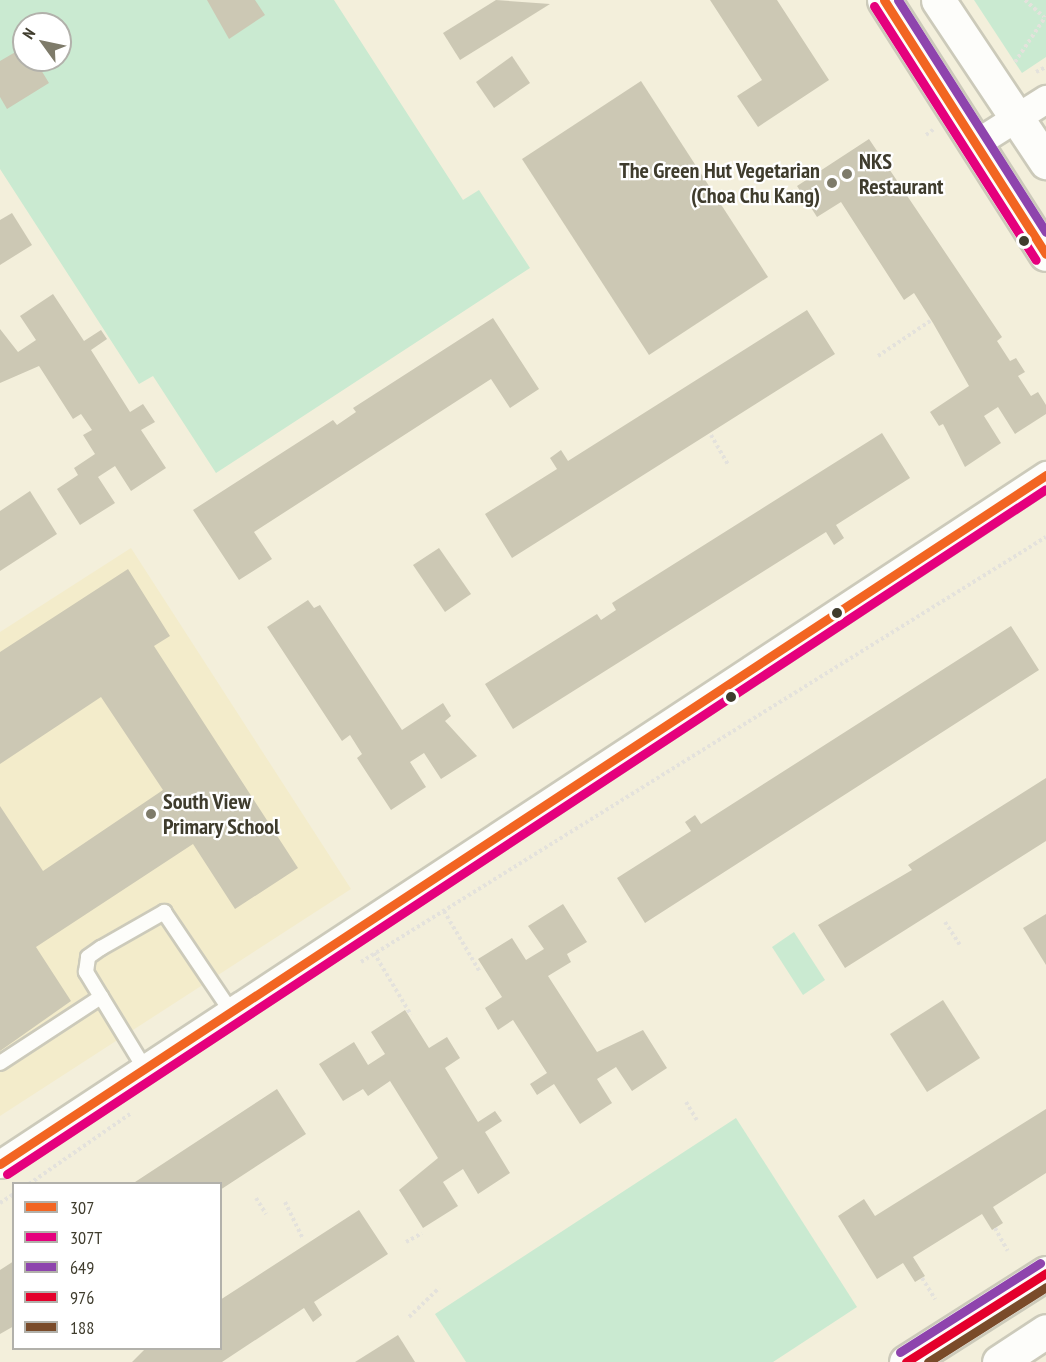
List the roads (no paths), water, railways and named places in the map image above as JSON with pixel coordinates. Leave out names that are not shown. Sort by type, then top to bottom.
[{"type":"street","points":[[884,0],[1046,254]]},
{"type":"street","points":[[938,0],[1046,162]]},
{"type":"street","points":[[976,143],[1046,99]]},
{"type":"street","points":[[0,1164],[428,885],[679,712],[1046,475]]},
{"type":"street","points":[[906,1362],[1046,1273]]},
{"type":"street","points":[[999,1362],[1046,1331]]},
{"type":"lane","points":[[145,1069],[86,972],[88,957],[152,915],[164,912],[173,920],[232,1013]]},
{"type":"lane","points":[[0,1063],[101,997]]},
{"type":"place","name":"NKS Restaurant","points":[[847,174]]},
{"type":"place","name":"The Green Hut Vegetarian (Choa Chu Kang)","points":[[832,183]]},
{"type":"place","name":"South View Primary School","points":[[151,814]]}]
